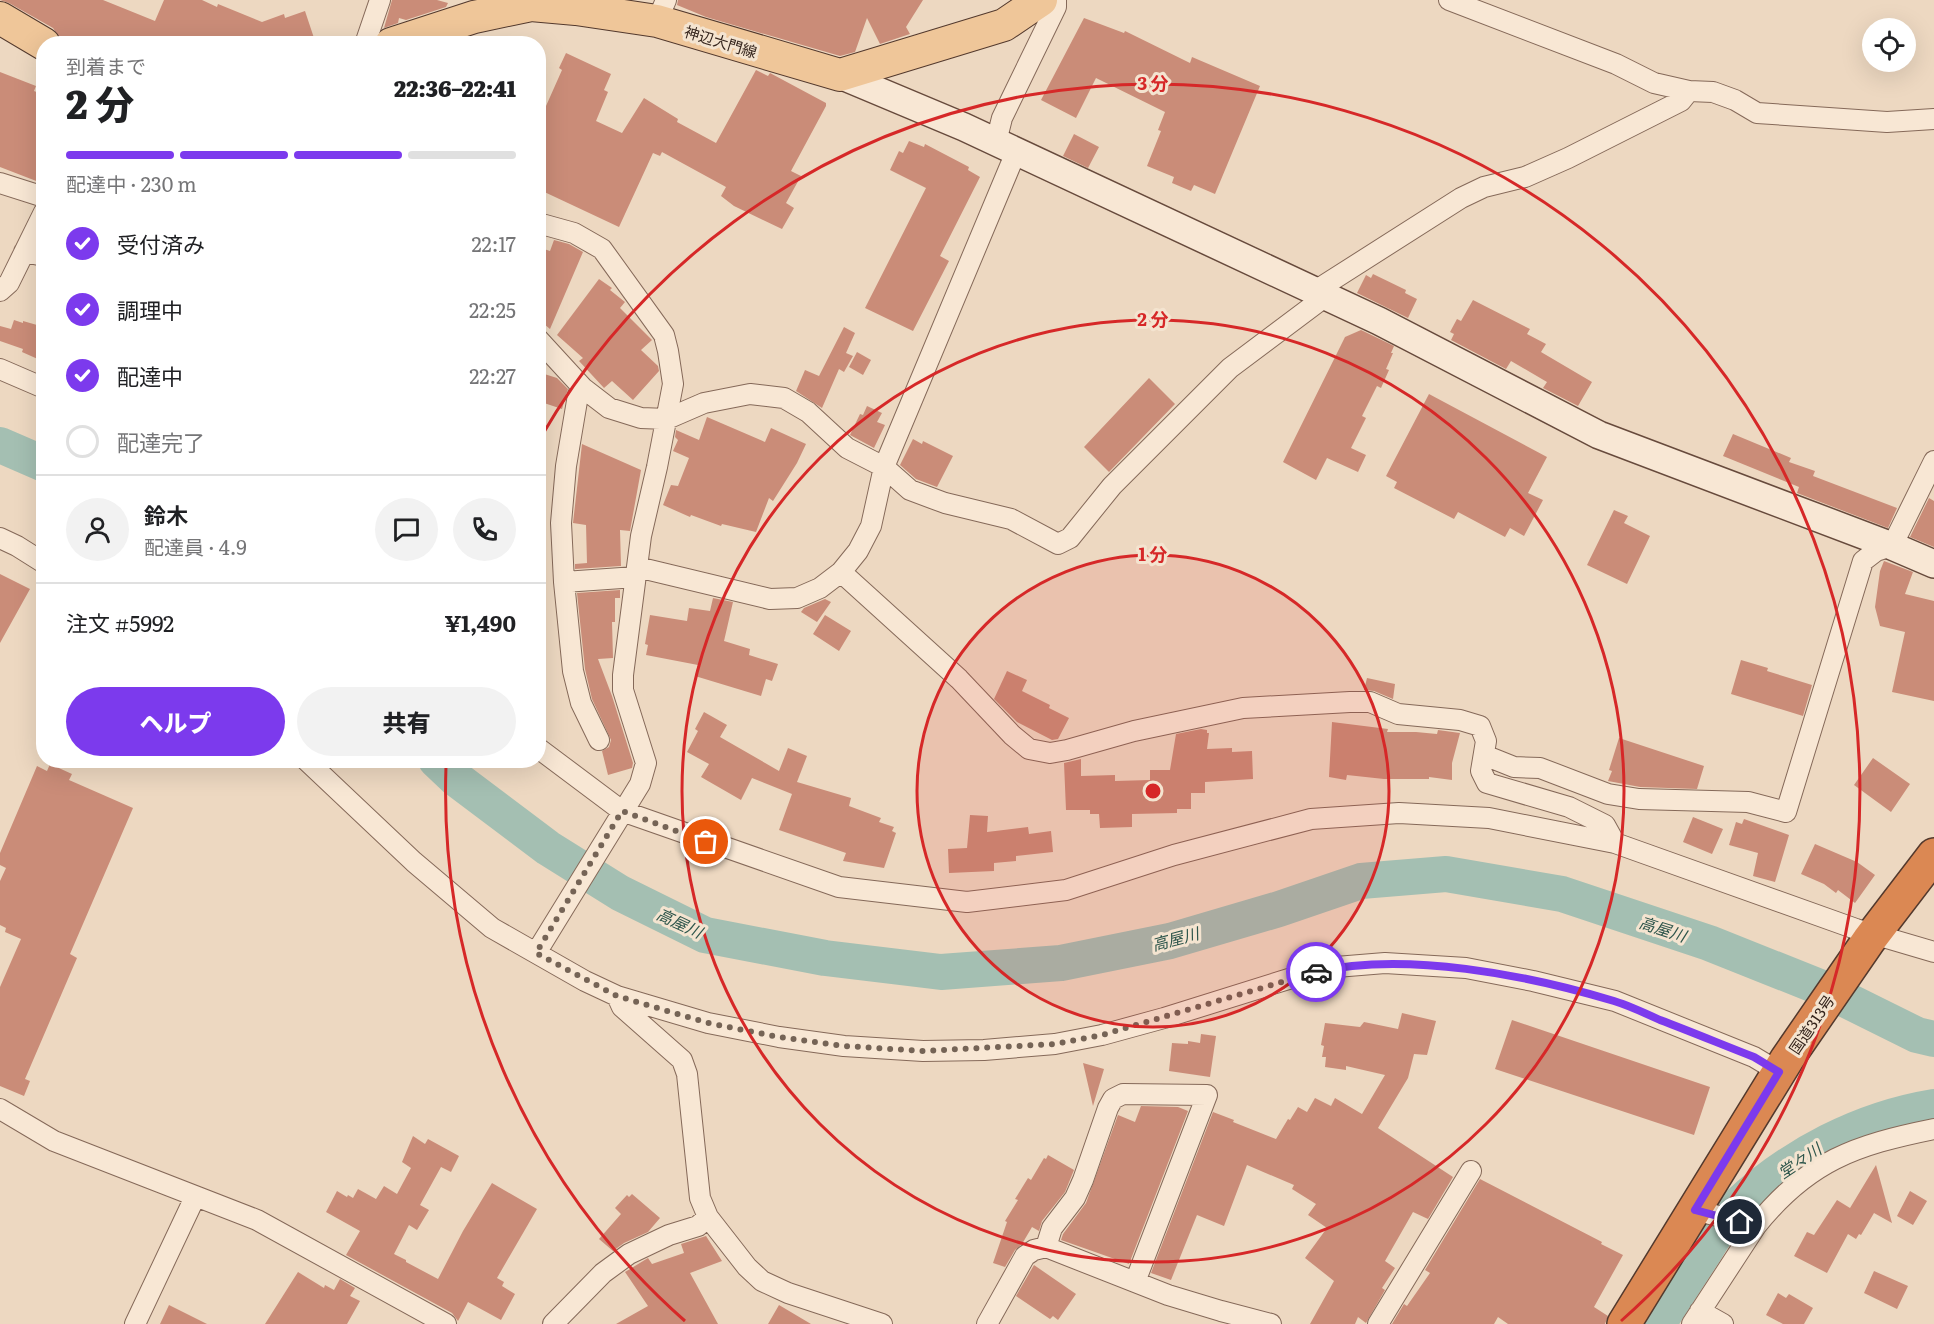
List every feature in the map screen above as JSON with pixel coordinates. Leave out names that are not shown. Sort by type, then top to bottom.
[{"type":"highway","name":"国道313号","points":[[1624,1324],[1704,1212],[1783,1066],[1871,937],[1934,855]]},
{"type":"main road","name":"神辺大門線","points":[[416,36],[474,17],[532,2],[576,9],[661,10],[840,75],[870,68],[1004,25],[1041,0]]},
{"type":"main road","points":[[0,18],[36,39]]},
{"type":"street","points":[[368,36],[380,0]]},
{"type":"street","points":[[564,582],[637,572],[770,598],[797,598],[820,588],[841,572],[858,551],[871,526],[884,467],[1006,147],[1002,118],[1056,7],[1056,0]]},
{"type":"street","points":[[1449,0],[1616,64],[1654,83],[1689,91],[1713,92],[1736,100],[1757,113],[1887,122],[1934,119]]},
{"type":"street","points":[[840,75],[1006,147],[1379,321],[1599,435],[1934,564]]},
{"type":"street","points":[[546,347],[584,387],[609,408],[642,418],[667,419],[704,403],[750,394],[784,398],[808,412],[847,448],[884,467],[910,490],[945,504],[1011,519],[1058,544],[1070,538],[1112,486],[1230,368],[1321,294],[1461,198],[1484,187],[1525,177],[1568,158],[1681,101],[1689,91]]},
{"type":"street","points":[[0,183],[36,194]]},
{"type":"street","points":[[537,951],[640,783],[646,763],[623,690],[641,536],[673,384],[664,335],[602,249],[574,233],[546,225]]},
{"type":"street","points":[[0,291],[9,283],[36,229]]},
{"type":"street","points":[[0,369],[36,385]]},
{"type":"street","points":[[584,387],[578,396],[566,466],[561,523],[573,671],[581,703],[599,740]]},
{"type":"street","points":[[1484,755],[1514,767],[1540,768],[1608,794],[1639,799],[1748,802],[1786,812],[1863,561],[1876,550],[1892,546],[1934,461]]},
{"type":"street","points":[[0,538],[36,558]]},
{"type":"street","points":[[841,572],[959,679],[1012,735],[1029,749],[1050,753],[1067,750],[1134,731],[1243,708],[1370,702],[1398,714],[1461,720],[1480,726],[1486,741],[1481,771],[1487,783],[1569,807],[1605,825],[1615,843]]},
{"type":"street","points":[[546,755],[619,815],[839,886],[967,902],[1066,890],[1174,855],[1311,819],[1399,813],[1489,818],[1615,843],[1871,937],[1934,952]]},
{"type":"street","points":[[315,768],[423,870],[492,928],[617,996],[708,1023],[779,1037],[844,1046],[923,1051],[984,1050],[1055,1044],[1102,1035],[1164,1018],[1295,977],[1336,967],[1385,963],[1466,968],[1615,1001],[1754,1057],[1783,1066]]},
{"type":"street","points":[[617,996],[622,1007],[682,1060],[687,1074],[700,1198],[708,1217],[747,1267],[762,1281],[796,1296],[872,1322]]},
{"type":"street","points":[[1046,1247],[1052,1228],[1075,1198],[1113,1099],[1123,1094],[1208,1095],[1135,1282]]},
{"type":"street","points":[[0,1109],[54,1141],[257,1220],[446,1324]]},
{"type":"street","points":[[1723,1324],[1696,1317],[1748,1224],[1768,1211],[1796,1184],[1820,1166],[1864,1145],[1934,1129]]},
{"type":"street","points":[[1378,1324],[1471,1171]]},
{"type":"street","points":[[135,1324],[195,1197]]},
{"type":"street","points":[[1704,1212],[1748,1224]]},
{"type":"street","points":[[553,1324],[603,1273],[630,1254],[669,1235],[698,1226],[708,1217]]},
{"type":"street","points":[[987,1324],[1024,1256],[1046,1247],[1135,1282],[1217,1318],[1271,1324]]},
{"type":"building","points":[[0,0],[103,0],[155,21],[164,0],[202,0],[262,22],[284,14],[285,18],[305,11],[313,36],[58,36],[53,28]]},
{"type":"building","points":[[392,0],[437,0],[448,3],[446,7],[406,20],[399,18],[398,23],[384,28]]},
{"type":"building","points":[[678,0],[923,0],[906,27],[910,34],[880,44],[867,18],[855,52],[840,56],[706,17],[677,5]]},
{"type":"building","points":[[1084,18],[1124,33],[1125,31],[1190,63],[1192,57],[1260,86],[1215,194],[1194,185],[1191,191],[1172,183],[1174,177],[1147,166],[1161,131],[1158,130],[1165,112],[1096,78],[1076,118],[1041,100]]},
{"type":"building","points":[[566,53],[611,74],[604,90],[608,92],[596,121],[622,133],[644,98],[678,119],[677,122],[716,143],[756,70],[768,76],[770,73],[826,103],[791,171],[801,176],[786,203],[794,208],[782,229],[734,206],[721,196],[726,187],[662,152],[660,156],[653,153],[619,227],[546,193],[546,106],[562,70],[559,68]]},
{"type":"building","points":[[0,72],[36,86],[34,91],[36,92],[36,181],[0,167]]},
{"type":"building","points":[[1074,134],[1099,147],[1088,168],[1063,156]]},
{"type":"building","points":[[909,141],[924,147],[925,144],[969,167],[968,170],[980,177],[940,256],[949,261],[913,331],[865,308],[926,188],[890,170],[899,151],[903,153]]},
{"type":"building","points":[[554,240],[569,244],[583,252],[550,329],[546,326],[546,250],[550,251]]},
{"type":"building","points":[[1373,274],[1406,290],[1405,293],[1417,299],[1408,318],[1357,293],[1366,275],[1371,278]]},
{"type":"building","points":[[599,279],[612,288],[610,290],[625,302],[620,308],[652,340],[641,350],[658,366],[659,371],[633,400],[612,381],[604,388],[579,361],[583,358],[557,335]]},
{"type":"building","points":[[1473,300],[1530,329],[1527,334],[1546,344],[1541,352],[1592,382],[1578,406],[1543,388],[1547,382],[1511,361],[1506,369],[1451,340],[1454,334],[1450,332],[1457,319],[1461,321]]},
{"type":"building","points":[[14,320],[36,325],[36,358],[22,352],[23,349],[0,341],[0,326],[11,329]]},
{"type":"building","points":[[844,327],[855,333],[846,353],[853,356],[844,372],[839,369],[822,408],[796,391],[805,370],[819,376]]},
{"type":"building","points":[[1361,330],[1394,346],[1386,369],[1389,370],[1381,388],[1377,386],[1362,416],[1366,418],[1351,448],[1366,455],[1358,472],[1327,458],[1316,480],[1283,462],[1345,337]]},
{"type":"building","points":[[857,352],[871,360],[863,375],[849,367]]},
{"type":"building","points":[[546,375],[557,378],[568,389],[562,409],[546,404]]},
{"type":"building","points":[[1149,378],[1175,404],[1109,472],[1084,447]]},
{"type":"building","points":[[1429,394],[1547,457],[1528,493],[1543,500],[1524,536],[1510,528],[1505,537],[1458,512],[1454,519],[1394,488],[1397,482],[1386,476]]},
{"type":"building","points":[[867,406],[882,413],[877,422],[885,425],[874,448],[850,435],[860,414],[863,415]]},
{"type":"building","points":[[707,417],[765,442],[771,428],[806,444],[773,501],[769,498],[756,532],[722,524],[721,526],[691,515],[690,517],[663,505],[671,485],[678,486],[689,458],[673,451],[678,440],[675,437],[676,430],[699,440]]},
{"type":"building","points":[[1733,434],[1791,458],[1789,462],[1815,471],[1813,476],[1897,508],[1888,528],[1797,493],[1799,487],[1723,456]]},
{"type":"building","points":[[913,439],[922,444],[923,441],[953,456],[937,487],[916,479],[900,465]]},
{"type":"building","points":[[582,444],[641,470],[630,531],[620,530],[621,566],[575,569],[575,564],[587,563],[586,525],[573,523]]},
{"type":"building","points":[[1929,498],[1934,501],[1934,547],[1910,537]]},
{"type":"building","points":[[1614,510],[1628,516],[1624,523],[1650,536],[1627,584],[1587,565]]},
{"type":"building","points":[[1884,561],[1913,572],[1905,594],[1934,601],[1934,701],[1892,692],[1905,632],[1880,626],[1875,607],[1880,571]]},
{"type":"building","points":[[0,574],[30,589],[0,643]]},
{"type":"building","points":[[620,590],[620,598],[615,598],[615,622],[612,622],[613,658],[598,659],[633,763],[632,768],[608,775],[602,751],[609,747],[611,740],[592,699],[585,669],[577,593]]},
{"type":"building","points":[[713,598],[733,602],[724,641],[750,649],[749,655],[778,664],[772,681],[766,679],[761,696],[695,676],[698,665],[646,655],[648,645],[645,644],[650,615],[687,621],[689,608],[710,611]]},
{"type":"building","points":[[825,599],[831,602],[817,622],[801,612],[804,608]]},
{"type":"building","points":[[825,615],[851,631],[839,651],[813,634]]},
{"type":"building","points":[[1741,660],[1812,685],[1803,716],[1731,694]]},
{"type":"building","points":[[1007,671],[1027,680],[1022,691],[1050,705],[1049,708],[1069,718],[1058,739],[1052,740],[1017,722],[994,699]]},
{"type":"building","points":[[1367,678],[1395,684],[1393,699],[1374,691],[1364,690]]},
{"type":"building","points":[[704,712],[727,725],[720,737],[779,771],[788,748],[807,756],[797,782],[851,798],[849,806],[881,818],[879,822],[894,827],[892,831],[896,833],[884,868],[843,861],[846,853],[779,830],[792,794],[752,778],[741,800],[701,777],[709,764],[687,752],[698,731],[695,729]]},
{"type":"building","points":[[1332,722],[1388,729],[1387,732],[1437,734],[1438,730],[1460,733],[1452,763],[1452,780],[1429,777],[1429,779],[1384,779],[1347,775],[1346,780],[1329,777]]},
{"type":"building","points":[[1201,729],[1209,733],[1207,749],[1232,748],[1232,752],[1252,751],[1253,779],[1205,782],[1205,793],[1191,793],[1191,809],[1177,809],[1177,813],[1132,814],[1132,827],[1100,828],[1099,814],[1090,814],[1090,810],[1066,810],[1064,763],[1081,759],[1081,776],[1115,775],[1115,781],[1150,780],[1150,770],[1170,770],[1176,734]]},
{"type":"building","points":[[1619,738],[1704,766],[1697,789],[1640,787],[1608,781]]},
{"type":"building","points":[[1873,758],[1910,784],[1891,812],[1854,785]]},
{"type":"building","points":[[36,768],[47,771],[48,768],[59,768],[72,774],[69,780],[133,808],[70,954],[77,958],[25,1079],[30,1081],[24,1096],[0,1086],[0,987],[21,939],[5,932],[6,928],[0,925],[0,881],[6,868],[0,865],[0,853]]},
{"type":"building","points":[[970,815],[988,816],[987,832],[1028,827],[1029,834],[1051,831],[1053,852],[1016,856],[1016,861],[994,863],[994,871],[949,873],[948,849],[967,848]]},
{"type":"building","points":[[1693,817],[1723,829],[1712,854],[1683,842]]},
{"type":"building","points":[[1744,819],[1789,835],[1775,882],[1753,876],[1758,853],[1729,845],[1736,822],[1742,824]]},
{"type":"building","points":[[1815,844],[1857,862],[1875,875],[1855,903],[1838,890],[1836,893],[1824,884],[1801,874]]},
{"type":"building","points":[[1402,1013],[1436,1021],[1427,1055],[1414,1054],[1408,1078],[1378,1128],[1453,1177],[1428,1219],[1413,1212],[1385,1261],[1395,1268],[1382,1288],[1385,1290],[1366,1323],[1358,1317],[1355,1324],[1310,1324],[1334,1281],[1305,1258],[1327,1228],[1308,1215],[1316,1204],[1292,1189],[1294,1185],[1247,1165],[1224,1226],[1197,1215],[1171,1280],[1151,1273],[1213,1112],[1276,1139],[1298,1107],[1307,1112],[1315,1098],[1331,1106],[1335,1098],[1362,1114],[1385,1075],[1346,1066],[1346,1070],[1325,1067],[1326,1057],[1322,1057],[1324,1046],[1321,1045],[1325,1023],[1360,1027],[1364,1022],[1398,1029]]},
{"type":"building","points":[[1512,1020],[1710,1087],[1694,1135],[1495,1069]]},
{"type":"building","points":[[1201,1034],[1216,1036],[1210,1077],[1169,1071],[1172,1043],[1188,1044],[1188,1041],[1200,1043]]},
{"type":"building","points":[[1083,1063],[1104,1069],[1093,1106]]},
{"type":"building","points":[[1141,1106],[1178,1107],[1188,1111],[1129,1264],[1061,1240],[1086,1203],[1118,1115],[1135,1122]]},
{"type":"building","points":[[413,1136],[425,1144],[428,1139],[459,1156],[451,1172],[441,1167],[420,1205],[429,1210],[417,1230],[409,1225],[394,1254],[406,1262],[438,1279],[492,1183],[537,1209],[497,1278],[504,1282],[502,1286],[515,1294],[501,1320],[468,1302],[458,1321],[452,1313],[346,1255],[360,1231],[326,1212],[337,1191],[353,1198],[358,1189],[376,1199],[384,1186],[397,1194],[411,1168],[402,1162]]},
{"type":"building","points":[[1048,1155],[1074,1170],[1065,1192],[1042,1221],[1039,1231],[1032,1227],[1005,1267],[993,1263],[1007,1222],[1005,1221],[1018,1200],[1015,1199],[1028,1178],[1031,1180]]},
{"type":"building","points":[[1876,1165],[1892,1223],[1874,1213],[1861,1235],[1859,1234],[1856,1239],[1848,1234],[1827,1273],[1794,1256],[1807,1232],[1814,1235],[1837,1200],[1850,1208]]},
{"type":"building","points":[[1480,1179],[1623,1255],[1594,1307],[1608,1316],[1605,1324],[1508,1324],[1498,1317],[1494,1324],[1392,1324],[1404,1304],[1407,1306],[1430,1273],[1425,1270]]},
{"type":"building","points":[[1910,1191],[1927,1201],[1913,1225],[1897,1216]]},
{"type":"building","points":[[632,1194],[660,1218],[648,1232],[613,1251],[599,1239],[621,1214],[615,1208],[627,1195],[629,1197]]},
{"type":"building","points":[[706,1236],[722,1261],[690,1273],[718,1324],[616,1324],[648,1306],[625,1272],[648,1258],[652,1264],[684,1253],[681,1244]]},
{"type":"building","points":[[1034,1265],[1076,1294],[1058,1320],[1053,1316],[1050,1319],[1016,1296]]},
{"type":"building","points":[[1874,1271],[1908,1286],[1897,1309],[1864,1293]]},
{"type":"building","points":[[298,1272],[324,1288],[325,1285],[334,1290],[340,1279],[355,1288],[350,1296],[360,1301],[347,1324],[265,1324]]},
{"type":"building","points":[[1778,1293],[1786,1298],[1789,1294],[1813,1308],[1804,1324],[1783,1324],[1766,1315]]},
{"type":"building","points":[[169,1305],[207,1324],[160,1324]]},
{"type":"building","points":[[779,1305],[811,1324],[768,1324]]},
{"type":"waterway","name":"高屋川","points":[[0,445],[36,461]]},
{"type":"waterway","name":"高屋川","points":[[444,768],[548,848],[620,893],[705,935],[825,958],[941,972],[1061,963],[1170,941],[1279,909],[1361,881],[1446,874],[1562,894],[1709,943],[1822,988],[1917,1035],[1934,1039]]},
{"type":"waterway","name":"堂々川","points":[[1658,1324],[1732,1211],[1758,1188],[1804,1155],[1854,1130],[1880,1120],[1934,1107]]},
{"type":"way so far","points":[[706,842],[622,811],[536,953],[617,996],[708,1023],[779,1037],[844,1046],[923,1051],[984,1050],[1055,1044],[1102,1035],[1316,972]]},
{"type":"route","points":[[1316,972],[1336,967],[1385,963],[1466,968],[1533,981],[1615,1001],[1754,1057],[1779,1072],[1695,1210],[1740,1222]]}]
